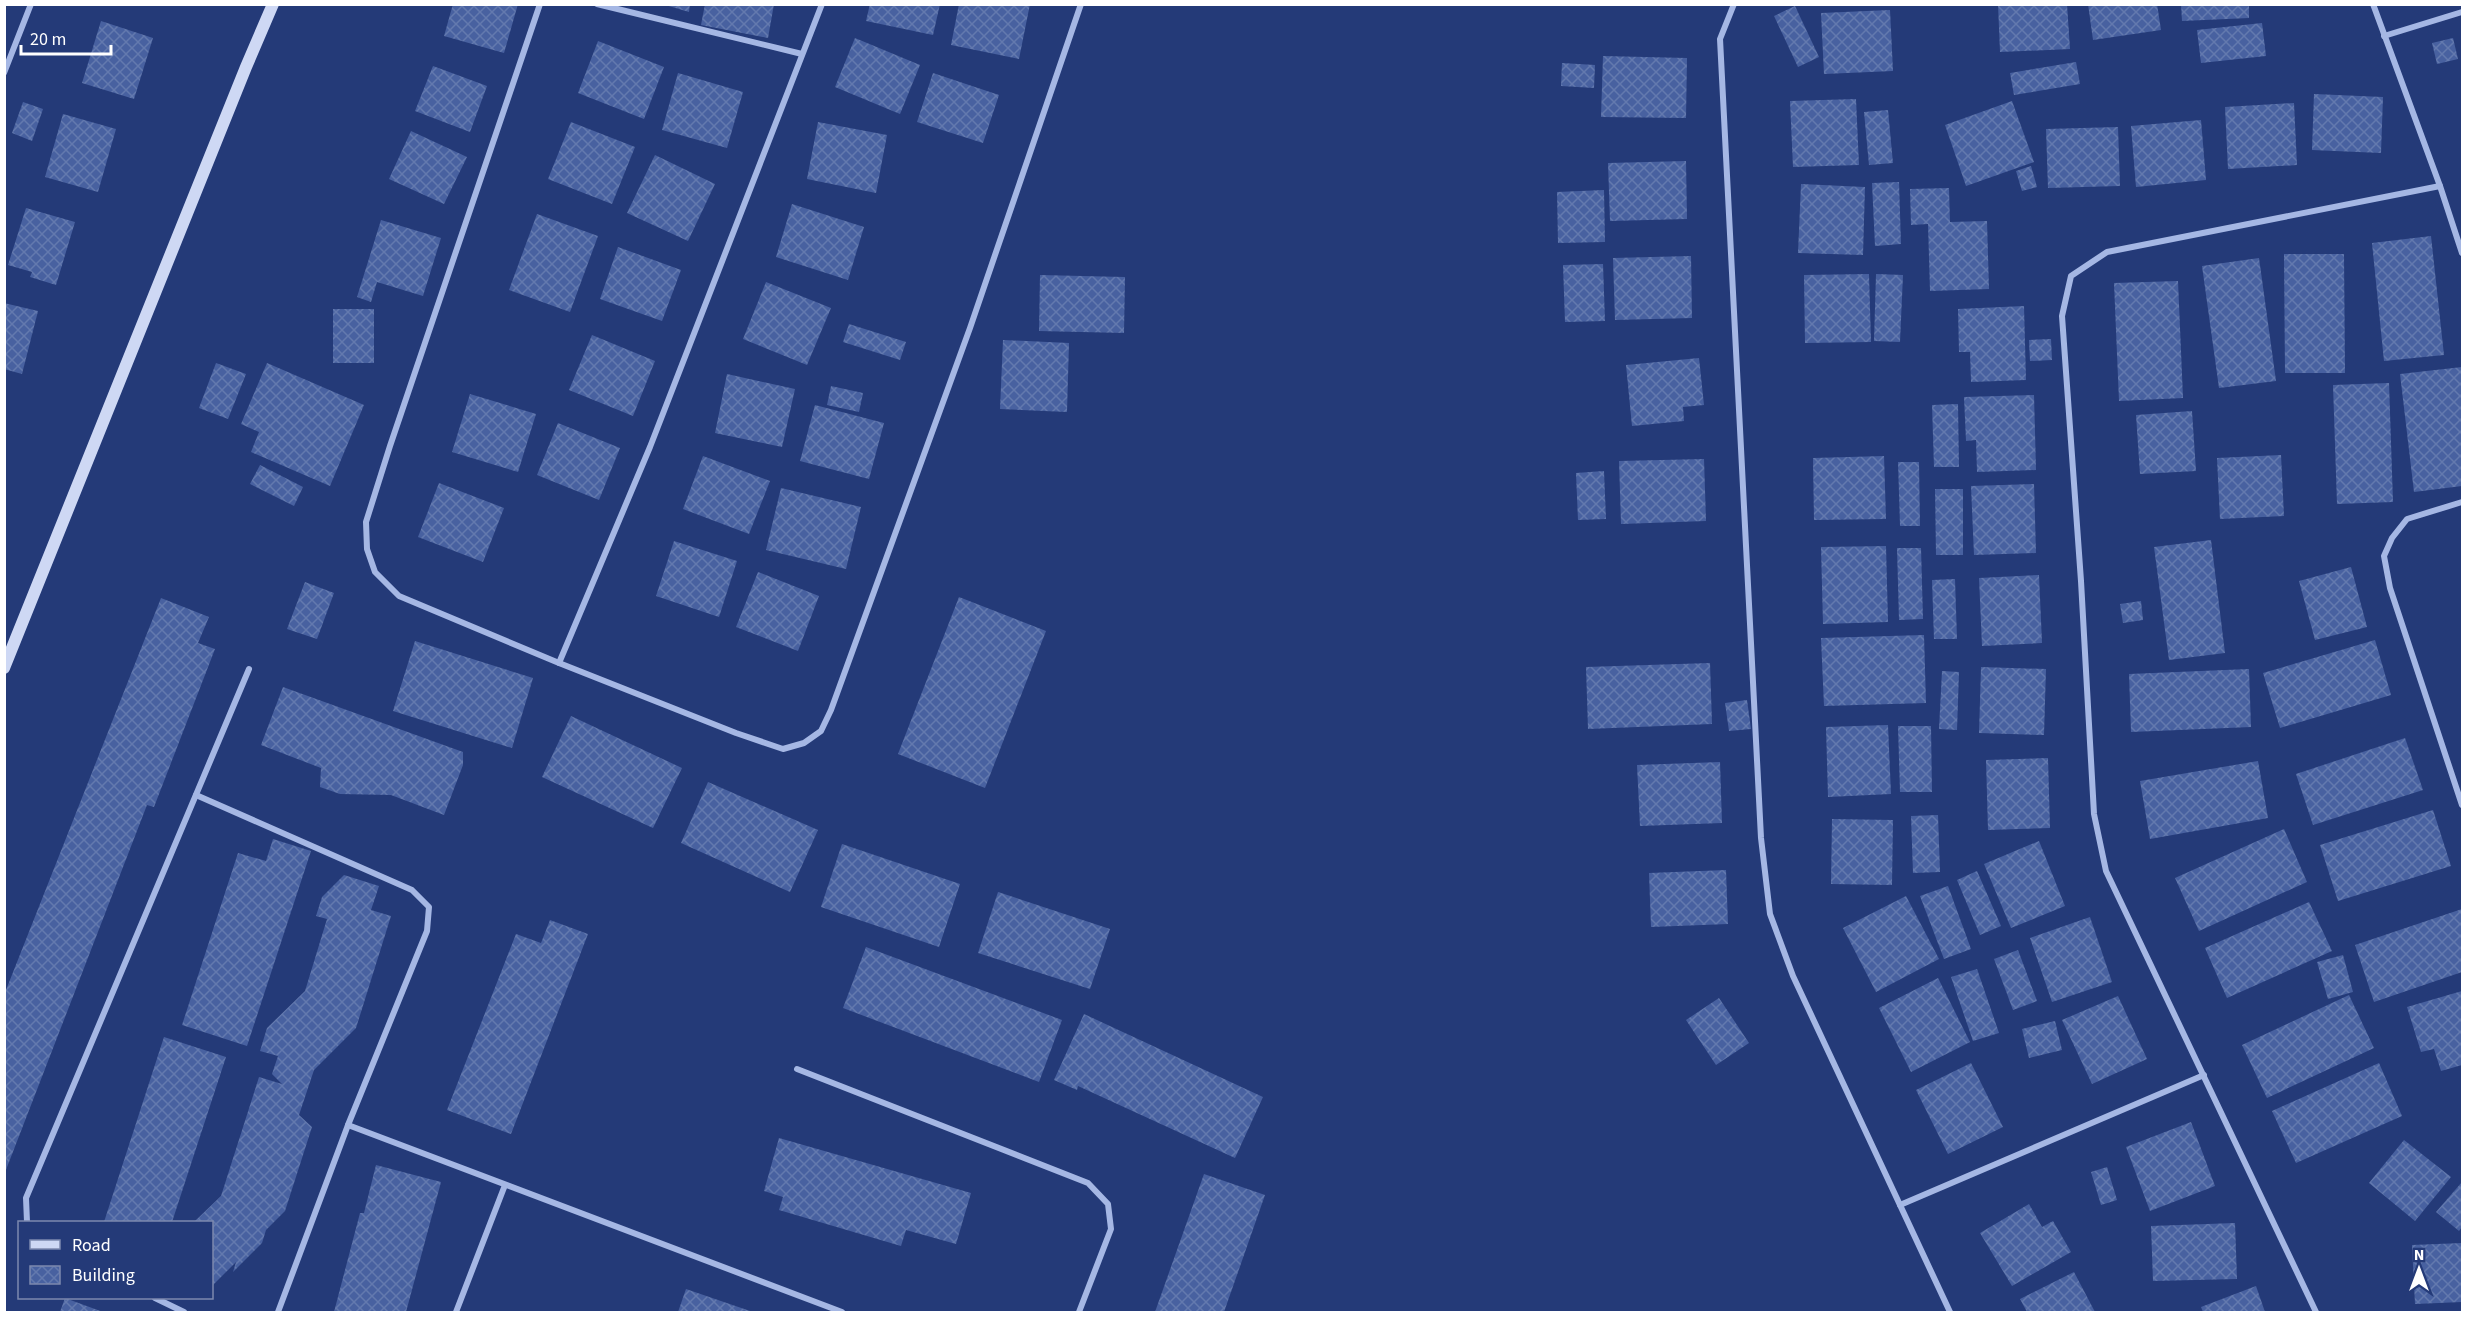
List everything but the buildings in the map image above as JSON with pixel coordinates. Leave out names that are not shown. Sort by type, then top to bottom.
[{"type":"street","points":[[4,73],[31,4]]},
{"type":"street","points":[[4,668],[241,78],[273,4]]},
{"type":"street","points":[[540,4],[366,522],[368,549],[375,572],[399,596],[559,663],[736,733],[783,748],[804,743],[821,731],[831,710],[970,328],[1081,4]]},
{"type":"street","points":[[597,4],[802,54]]},
{"type":"street","points":[[559,663],[650,447],[822,4]]},
{"type":"street","points":[[1734,4],[1720,39],[1761,838],[1770,914],[1794,976],[1950,1312]]},
{"type":"street","points":[[2373,4],[2463,253]]},
{"type":"street","points":[[2385,36],[2463,12]]},
{"type":"street","points":[[2316,1312],[2106,872],[2094,814],[2081,581],[2062,316],[2071,276],[2107,252],[2440,186]]},
{"type":"street","points":[[2463,502],[2407,519],[2392,538],[2385,556],[2390,588],[2463,805]]},
{"type":"street","points":[[27,1221],[26,1198],[249,669]]},
{"type":"street","points":[[196,795],[412,891],[429,908],[427,931],[348,1125],[278,1312]]},
{"type":"street","points":[[797,1069],[1088,1183],[1108,1204],[1111,1229],[1079,1312]]},
{"type":"street","points":[[1900,1205],[2204,1075]]},
{"type":"street","points":[[348,1125],[842,1312]]},
{"type":"street","points":[[456,1312],[505,1185]]},
{"type":"street","points":[[157,1299],[184,1312]]}]
